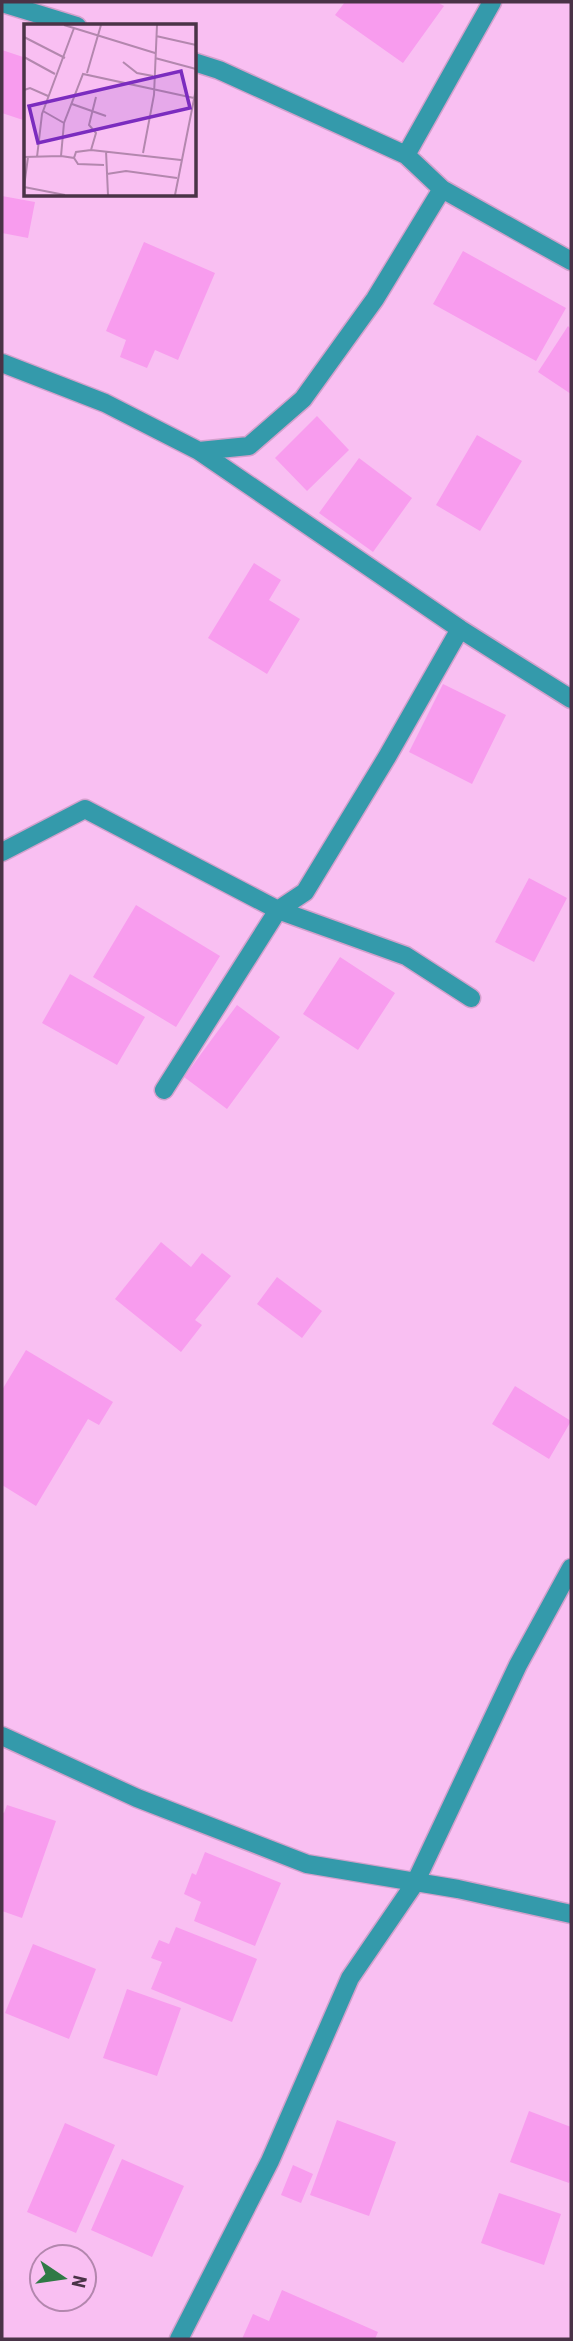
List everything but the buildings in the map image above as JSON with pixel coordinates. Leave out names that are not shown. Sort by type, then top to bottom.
[{"type":"street","points":[[407,155],[492,2]]},
{"type":"street","points":[[2,3],[70,24]]},
{"type":"street","points":[[196,63],[219,70],[407,155],[442,189],[571,261]]},
{"type":"street","points":[[200,452],[248,446],[303,399],[375,299],[442,189]]},
{"type":"street","points":[[2,363],[105,403],[200,452],[460,629],[571,699]]},
{"type":"street","points":[[164,1090],[278,911],[304,892],[387,757],[460,629]]},
{"type":"street","points":[[2,852],[85,809],[278,911],[406,956],[471,998]]},
{"type":"street","points":[[179,2339],[270,2161],[350,1978],[415,1883],[518,1665],[571,1569]]},
{"type":"street","points":[[2,1736],[137,1798],[307,1864],[458,1889],[571,1914]]}]
